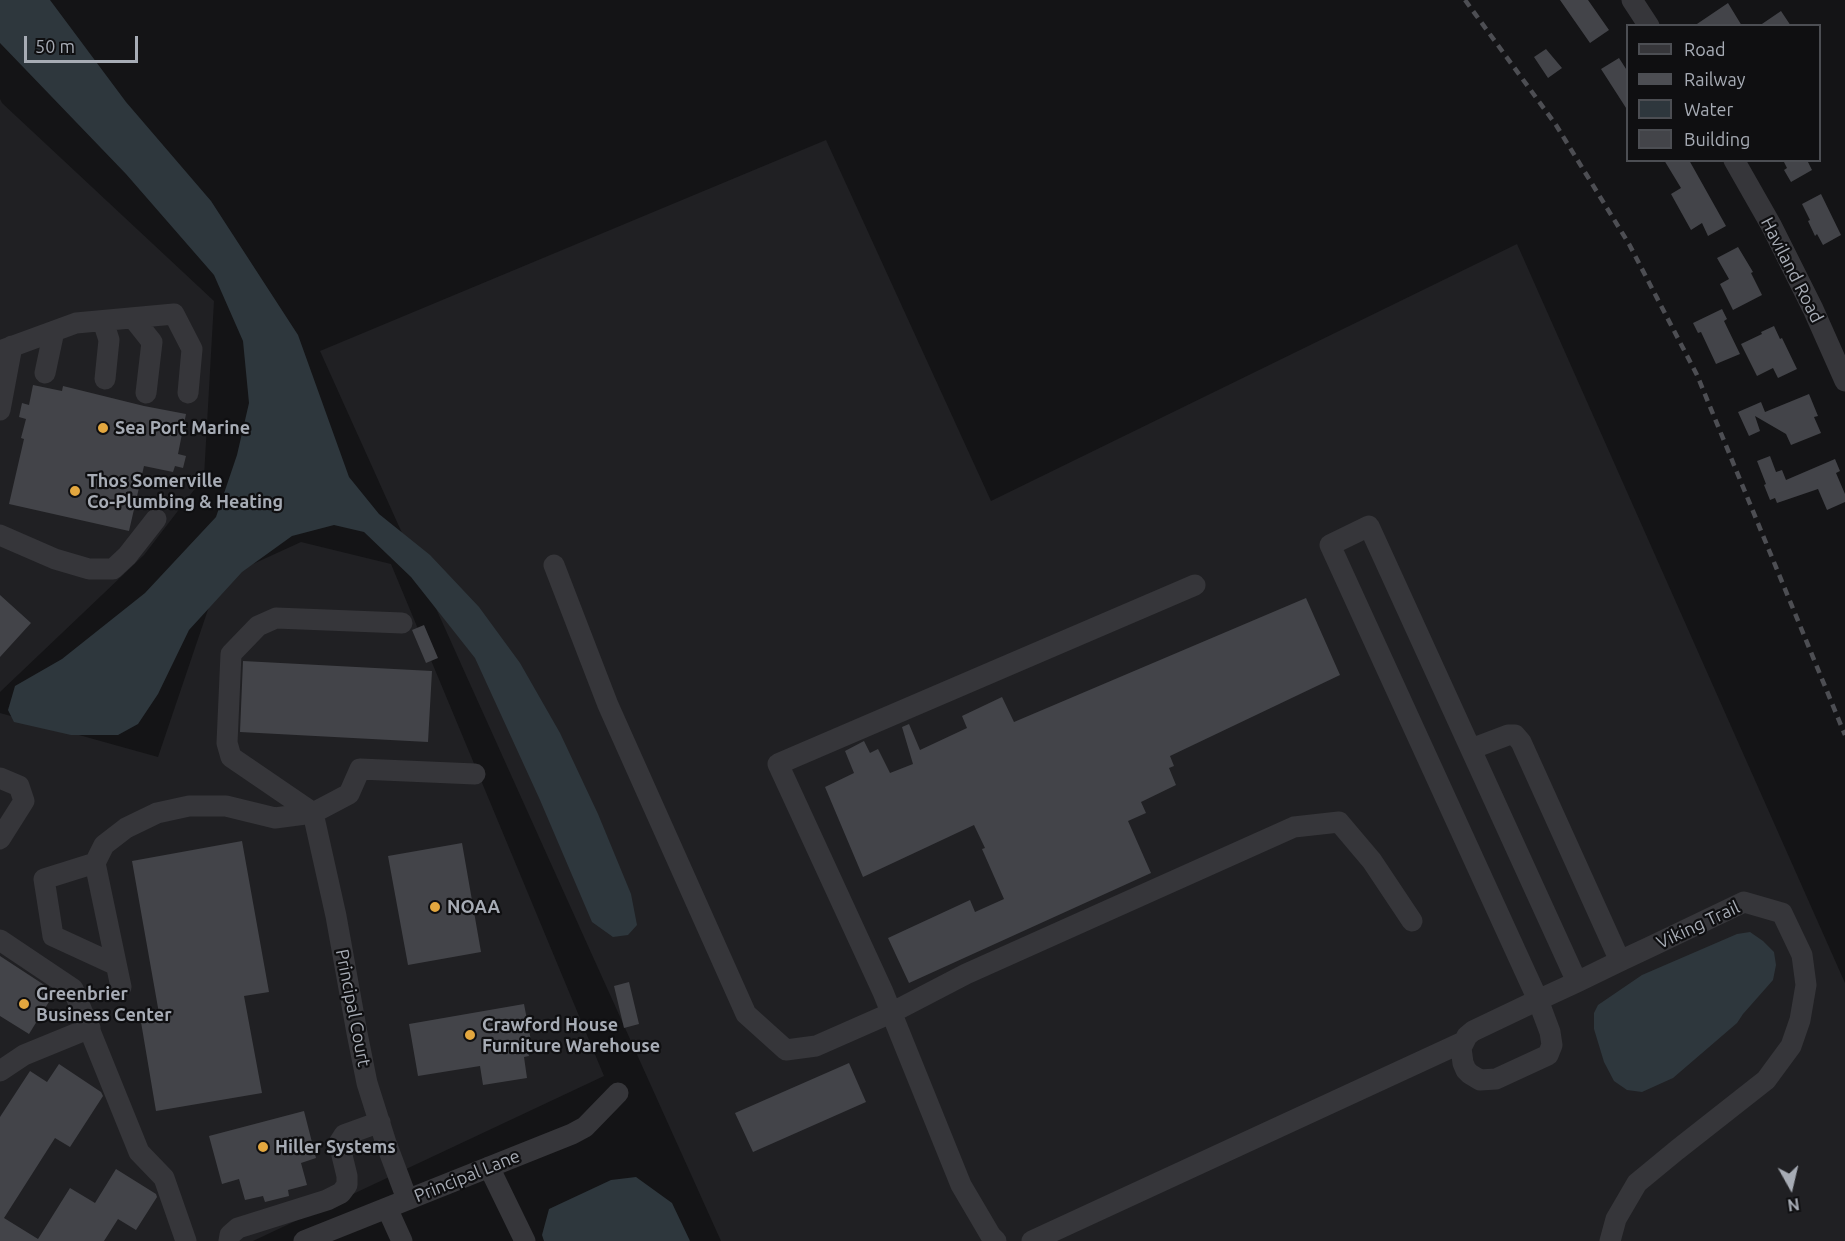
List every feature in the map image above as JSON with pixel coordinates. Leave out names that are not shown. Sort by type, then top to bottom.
[{"type":"street","points":[[1632,0],[1648,24]]},
{"type":"street","name":"Haviland Road","points":[[1735,162],[1771,225],[1813,309],[1845,381]]},
{"type":"street","points":[[0,410],[6,349],[76,323],[174,314],[192,349],[188,393]]},
{"type":"street","points":[[134,318],[152,342],[146,393]]},
{"type":"street","points":[[103,321],[109,340],[105,379]]},
{"type":"street","points":[[45,373],[54,331]]},
{"type":"street","points":[[0,535],[55,559],[89,568],[113,569],[127,556],[156,519]]},
{"type":"street","points":[[1463,1042],[1461,1054],[1466,1071],[1480,1080],[1496,1079],[1548,1055],[1552,1045],[1550,1032],[1538,1000],[1330,545],[1369,526],[1577,982]]},
{"type":"street","points":[[554,565],[608,705],[746,1014],[786,1050],[816,1046],[891,1013],[966,974],[1294,827],[1339,822],[1372,861],[1412,921]]},
{"type":"street","points":[[996,1241],[961,1185],[891,1013],[778,764],[1195,585]]},
{"type":"street","points":[[313,813],[231,757],[227,743],[231,654],[258,626],[276,618],[402,623]]},
{"type":"street","points":[[1471,749],[1508,735],[1515,735],[1521,742],[1620,961]]},
{"type":"street","points":[[121,987],[95,863],[104,845],[126,828],[156,813],[189,806],[226,806],[275,818],[313,813],[349,794],[360,769],[475,774]]},
{"type":"street","points":[[0,778],[19,786],[24,801],[0,839]]},
{"type":"street","name":"Principal Court","points":[[313,813],[336,915],[367,1083],[407,1199]]},
{"type":"street","points":[[95,863],[44,879],[53,936],[116,965]]},
{"type":"street","name":"Viking Trail","points":[[1032,1241],[1463,1042],[1473,1031],[1744,902],[1782,913],[1802,955],[1806,985],[1800,1020],[1791,1046],[1766,1080],[1637,1184],[1616,1219],[1610,1241]]},
{"type":"street","points":[[0,940],[73,989],[139,1152],[164,1178],[184,1240]]},
{"type":"street","points":[[0,1071],[24,1055],[90,1028]]},
{"type":"street","name":"Principal Lane","points":[[304,1241],[572,1134],[585,1127],[618,1093]]},
{"type":"street","points":[[229,1241],[230,1235],[238,1228],[327,1200],[341,1193],[347,1185],[347,1176],[339,1143],[344,1135],[380,1122]]},
{"type":"street","points":[[489,1167],[525,1241]]},
{"type":"street","points":[[387,1208],[402,1241]]},
{"type":"shaded area","points":[[0,99],[214,301],[204,477],[144,555],[0,692]]},
{"type":"shaded area","points":[[826,140],[991,501],[1517,244],[1845,983],[1845,1241],[721,1241],[320,351]]},
{"type":"shaded area","points":[[301,542],[391,564],[604,1076],[253,1241],[0,1241],[0,713],[158,757],[218,580]]},
{"type":"water","points":[[0,0],[50,0],[126,102],[211,201],[298,335],[349,477],[379,514],[430,555],[479,607],[520,663],[560,733],[598,814],[631,894],[637,925],[628,935],[613,937],[592,922],[540,800],[475,658],[411,577],[364,532],[334,525],[292,536],[242,572],[189,630],[158,694],[138,724],[118,735],[71,735],[14,722],[8,710],[15,686],[62,659],[145,593],[216,517],[237,455],[249,403],[243,341],[214,275],[126,174],[0,43]]},
{"type":"water","points":[[1750,932],[1774,952],[1776,965],[1773,980],[1737,1023],[1673,1078],[1642,1092],[1627,1090],[1614,1081],[1604,1062],[1594,1029],[1594,1013],[1598,1005],[1642,975],[1737,934]]},
{"type":"water","points":[[636,1177],[672,1203],[690,1241],[544,1241],[542,1235],[549,1209],[611,1180]]},
{"type":"building","points":[[1560,0],[1588,0],[1609,30],[1590,43]]},
{"type":"building","points":[[1728,3],[1741,24],[1697,24]]},
{"type":"building","points":[[1781,11],[1790,24],[1762,24]]},
{"type":"building","points":[[1546,49],[1562,68],[1548,78],[1534,57]]},
{"type":"building","points":[[1619,58],[1626,69],[1626,108],[1601,69]]},
{"type":"building","points":[[1665,162],[1690,162],[1726,226],[1708,236],[1702,223],[1691,230],[1671,194],[1681,188]]},
{"type":"building","points":[[1784,162],[1808,162],[1812,170],[1791,182],[1784,170],[1787,168]]},
{"type":"building","points":[[1821,194],[1841,235],[1823,245],[1817,234],[1815,236],[1802,204]]},
{"type":"building","points":[[1738,247],[1753,272],[1751,273],[1762,295],[1733,310],[1720,284],[1729,279],[1717,258]]},
{"type":"building","points":[[1722,309],[1727,319],[1724,321],[1740,354],[1716,364],[1701,332],[1698,333],[1693,323]]},
{"type":"building","points":[[1774,326],[1797,369],[1778,378],[1773,368],[1757,376],[1741,344]]},
{"type":"building","points":[[33,385],[62,391],[63,386],[186,414],[178,454],[186,456],[183,468],[175,466],[173,472],[144,466],[129,531],[9,504],[24,439],[21,438],[26,419],[19,417],[22,403],[29,405]]},
{"type":"building","points":[[1809,394],[1818,416],[1814,417],[1821,433],[1791,445],[1786,434],[1755,416],[1760,431],[1749,436],[1738,412],[1761,402],[1765,412]]},
{"type":"building","points":[[1770,456],[1776,472],[1782,470],[1786,480],[1835,459],[1840,471],[1836,473],[1845,494],[1845,502],[1827,510],[1818,489],[1777,503],[1775,498],[1770,500],[1757,461]]},
{"type":"building","points":[[0,595],[31,623],[0,657]]},
{"type":"building","points":[[1306,598],[1340,675],[1170,756],[1174,766],[1169,768],[1176,785],[1141,802],[1146,813],[1128,821],[1151,873],[909,983],[888,938],[970,900],[975,912],[1004,899],[974,825],[863,877],[825,787],[854,773],[845,751],[864,741],[870,753],[878,749],[890,773],[913,764],[902,727],[909,724],[920,750],[967,728],[962,716],[1002,697],[1014,722]]},
{"type":"building","points":[[424,625],[438,658],[426,663],[412,630]]},
{"type":"building","points":[[243,661],[432,671],[428,742],[240,732]]},
{"type":"building","points":[[242,841],[269,992],[244,996],[262,1093],[156,1111],[141,1022],[160,1019],[132,861]]},
{"type":"building","name":"NOAA","points":[[462,843],[481,952],[408,965],[388,856]]},
{"type":"building","name":"Greenbrier Business Center","points":[[0,956],[55,992],[29,1034],[0,1016]]},
{"type":"building","points":[[629,982],[639,1024],[624,1028],[614,986]]},
{"type":"building","name":"Crawford House Furniture Warehouse","points":[[524,1004],[532,1046],[527,1047],[529,1056],[524,1057],[527,1078],[483,1085],[480,1066],[418,1076],[409,1024]]},
{"type":"building","points":[[849,1063],[866,1102],[753,1152],[735,1113]]},
{"type":"building","points":[[59,1064],[101,1092],[103,1096],[70,1147],[55,1138],[4,1218],[38,1239],[70,1188],[95,1203],[116,1169],[156,1194],[157,1197],[136,1230],[118,1219],[104,1241],[0,1241],[0,1117],[30,1071],[47,1082]]},
{"type":"building","name":"Hiller Systems","points":[[304,1111],[316,1158],[301,1163],[307,1185],[288,1190],[289,1196],[265,1202],[263,1196],[245,1200],[239,1179],[222,1184],[209,1136]]},
{"type":"railway","points":[[1465,0],[1556,125],[1629,244],[1697,375],[1845,735]]},
{"type":"place","name":"Sea Port Marine","points":[[103,428]]},
{"type":"place","name":"Thos Somerville Co-Plumbing & Heating","points":[[75,491]]},
{"type":"place","name":"NOAA","points":[[435,907]]},
{"type":"place","name":"Greenbrier Business Center","points":[[24,1004]]},
{"type":"place","name":"Crawford House Furniture Warehouse","points":[[470,1035]]},
{"type":"place","name":"Hiller Systems","points":[[263,1147]]}]
